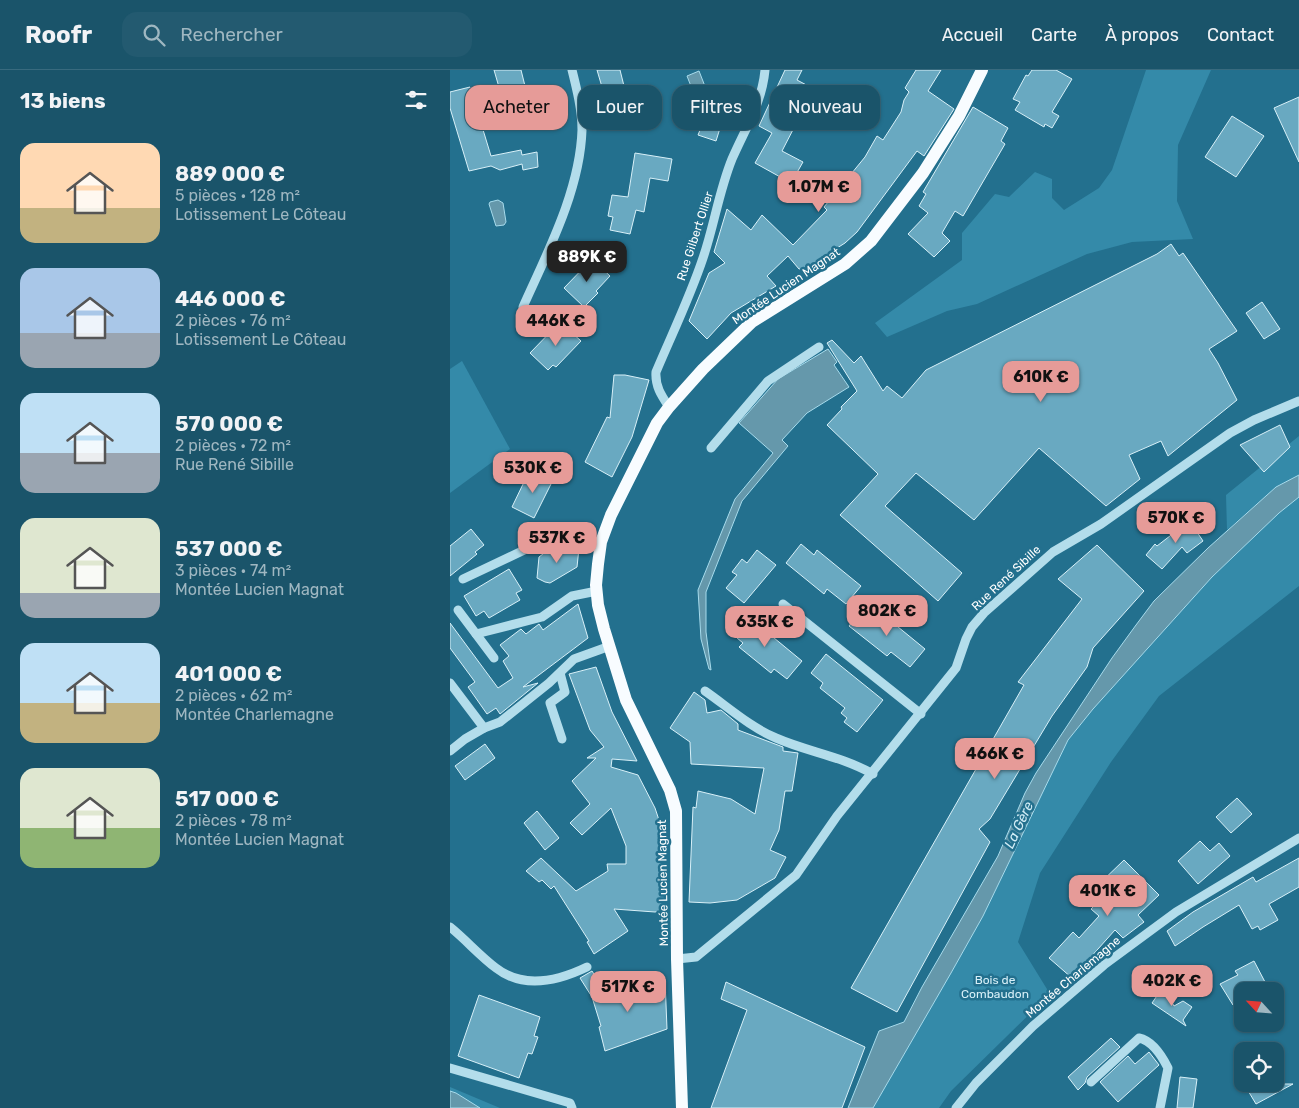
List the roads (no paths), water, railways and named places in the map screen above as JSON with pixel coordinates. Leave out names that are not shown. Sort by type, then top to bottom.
[{"type":"main road","name":"Montée Lucien Magnat","points":[[682,1108],[677,959],[676,811],[670,790],[626,700],[604,629],[596,591],[601,542],[615,506],[657,423],[669,407],[703,368],[752,322],[846,264],[871,241],[923,173],[959,116],[982,70]]},
{"type":"street","points":[[523,307],[559,224],[571,190],[579,157],[582,130],[579,98],[572,70]]},
{"type":"street","name":"Rue Gilbert Ollier","points":[[669,407],[659,392],[656,372],[703,260],[732,159],[762,93],[765,70]]},
{"type":"street","points":[[711,448],[768,381],[819,347]]},
{"type":"street","name":"Rue René Sibille","points":[[677,959],[696,957],[796,875],[837,816],[921,714],[956,668],[972,627],[984,613],[1053,552],[1101,524],[1230,433],[1299,400]]},
{"type":"street","points":[[463,579],[541,542],[554,539],[601,542]]},
{"type":"street","points":[[476,634],[542,617],[572,596],[596,591]]},
{"type":"street","points":[[783,604],[921,714]]},
{"type":"street","points":[[458,610],[494,658]]},
{"type":"street","points":[[450,751],[484,728],[500,722],[580,656],[610,646]]},
{"type":"street","points":[[560,673],[565,692],[550,704],[562,739]]},
{"type":"street","points":[[450,683],[484,728]]},
{"type":"street","points":[[705,691],[759,729],[776,738],[854,763],[872,774]]},
{"type":"street","name":"Montée Charlemagne","points":[[956,1108],[976,1083],[1033,1026],[1097,971],[1176,912],[1299,838]]},
{"type":"street","points":[[450,927],[496,968],[508,976],[535,982],[550,981],[569,976],[587,967]]},
{"type":"street","points":[[1091,1082],[1140,1038],[1146,1040],[1161,1055],[1168,1068],[1160,1108]]},
{"type":"street","points":[[450,1068],[570,1104],[572,1108]]},
{"type":"water","points":[[699,71],[704,85],[691,85],[687,76]]},
{"type":"water","points":[[498,200],[503,203],[506,222],[504,225],[496,226],[489,204]]},
{"type":"water","points":[[828,349],[837,362],[834,365],[849,387],[807,413],[782,440],[788,446],[742,501],[706,592],[706,632],[711,670],[709,669],[701,639],[698,590],[735,499],[773,453],[739,423],[778,379]]},
{"type":"water","name":"La Gère","points":[[1299,475],[1299,497],[1279,513],[1212,577],[1093,709],[1068,740],[983,916],[873,1108],[848,1108],[879,1031],[904,1022],[922,987],[998,856],[1025,793],[1036,773],[1112,658],[1154,601],[1208,548],[1276,487]]},
{"type":"water","points":[[450,1091],[456,1093],[480,1108],[450,1108]]},
{"type":"park label","name":"Bois de Combaudon","points":[[995,987]]}]
